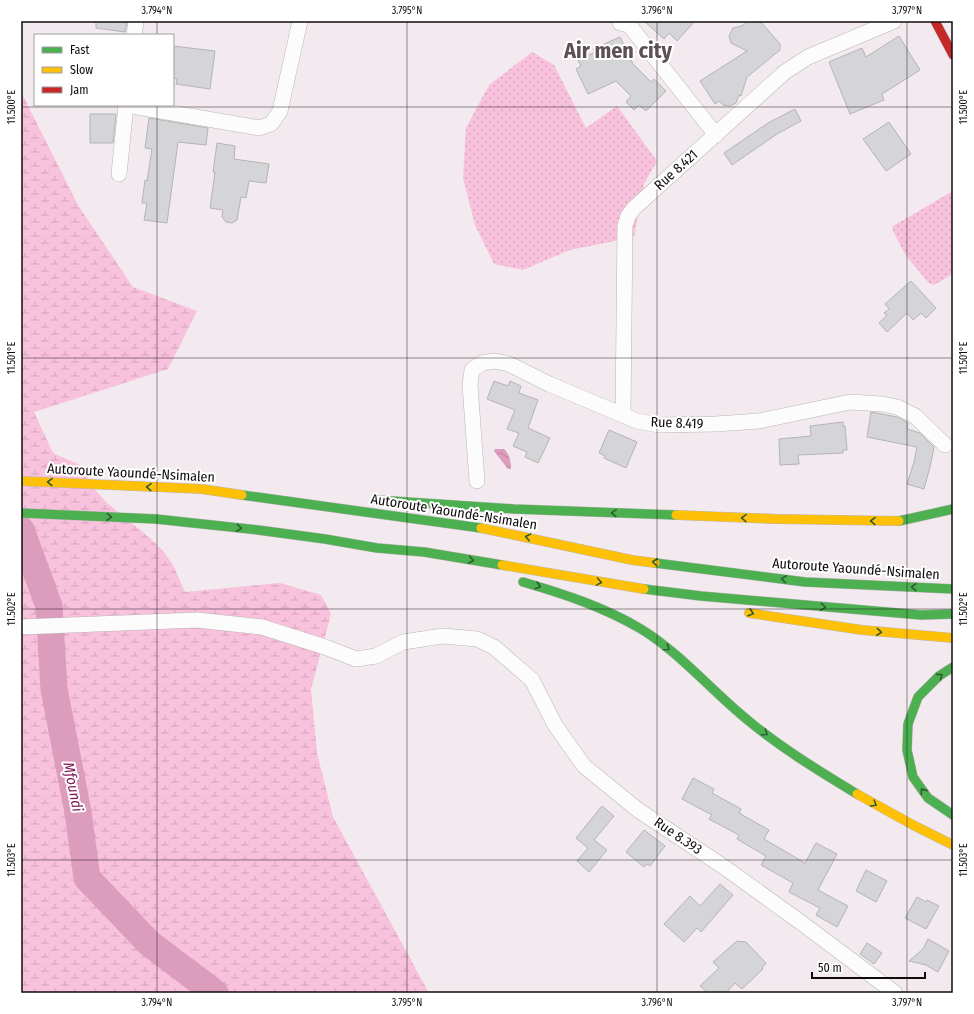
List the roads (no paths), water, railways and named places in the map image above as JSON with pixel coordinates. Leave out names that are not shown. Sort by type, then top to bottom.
[{"type":"highway","points":[[935,21],[953,55]]},
{"type":"highway","name":"Autoroute Yaoundé-Nsimalen","points":[[21,481],[202,489],[494,530],[632,560],[805,582],[953,589]]},
{"type":"highway","points":[[202,489],[326,497]]},
{"type":"highway","points":[[366,500],[514,509],[778,520],[932,524]]},
{"type":"highway","points":[[897,522],[953,509]]},
{"type":"highway","points":[[21,513],[70,514],[156,520],[250,529],[325,539],[377,548],[482,571]]},
{"type":"highway","points":[[377,548],[424,552],[633,588],[701,596],[921,615],[953,614]]},
{"type":"highway","points":[[517,580],[566,594],[635,625],[674,653],[756,727],[828,776],[879,807],[953,845]]},
{"type":"highway","points":[[701,596],[754,615],[862,630],[953,638]]},
{"type":"highway","points":[[953,668],[939,676],[918,698],[908,724],[907,750],[913,777],[928,798],[953,815]]},
{"type":"street","points":[[134,34],[136,21]]},
{"type":"street","points":[[132,106],[258,128],[271,124],[280,112],[300,21]]},
{"type":"street","name":"Rue 8.421","points":[[623,415],[625,226],[628,216],[634,208],[785,72],[808,57],[894,21]]},
{"type":"street","points":[[620,23],[629,25],[716,135]]},
{"type":"street","points":[[118,174],[126,106]]},
{"type":"street","name":"Rue 8.419","points":[[477,480],[470,385],[472,370],[482,362],[495,361],[509,364],[549,384],[637,421],[659,425],[716,424],[759,421],[850,402],[882,404],[897,407],[915,416],[945,445]]},
{"type":"street","name":"Rue 8.393","points":[[21,627],[197,620],[262,627],[356,659],[376,656],[404,642],[444,636],[477,640],[494,647],[532,680],[555,725],[584,766],[638,810],[724,867],[895,993]]},
{"type":"water","points":[[495,449],[504,449],[506,451],[510,459],[511,469],[508,469],[494,451]]},
{"type":"waterway","name":"Mfoundi","points":[[21,530],[49,606],[54,689],[78,812],[87,878],[149,943],[215,993]]},
{"type":"district","name":"Air men city","points":[[618,50]]}]
